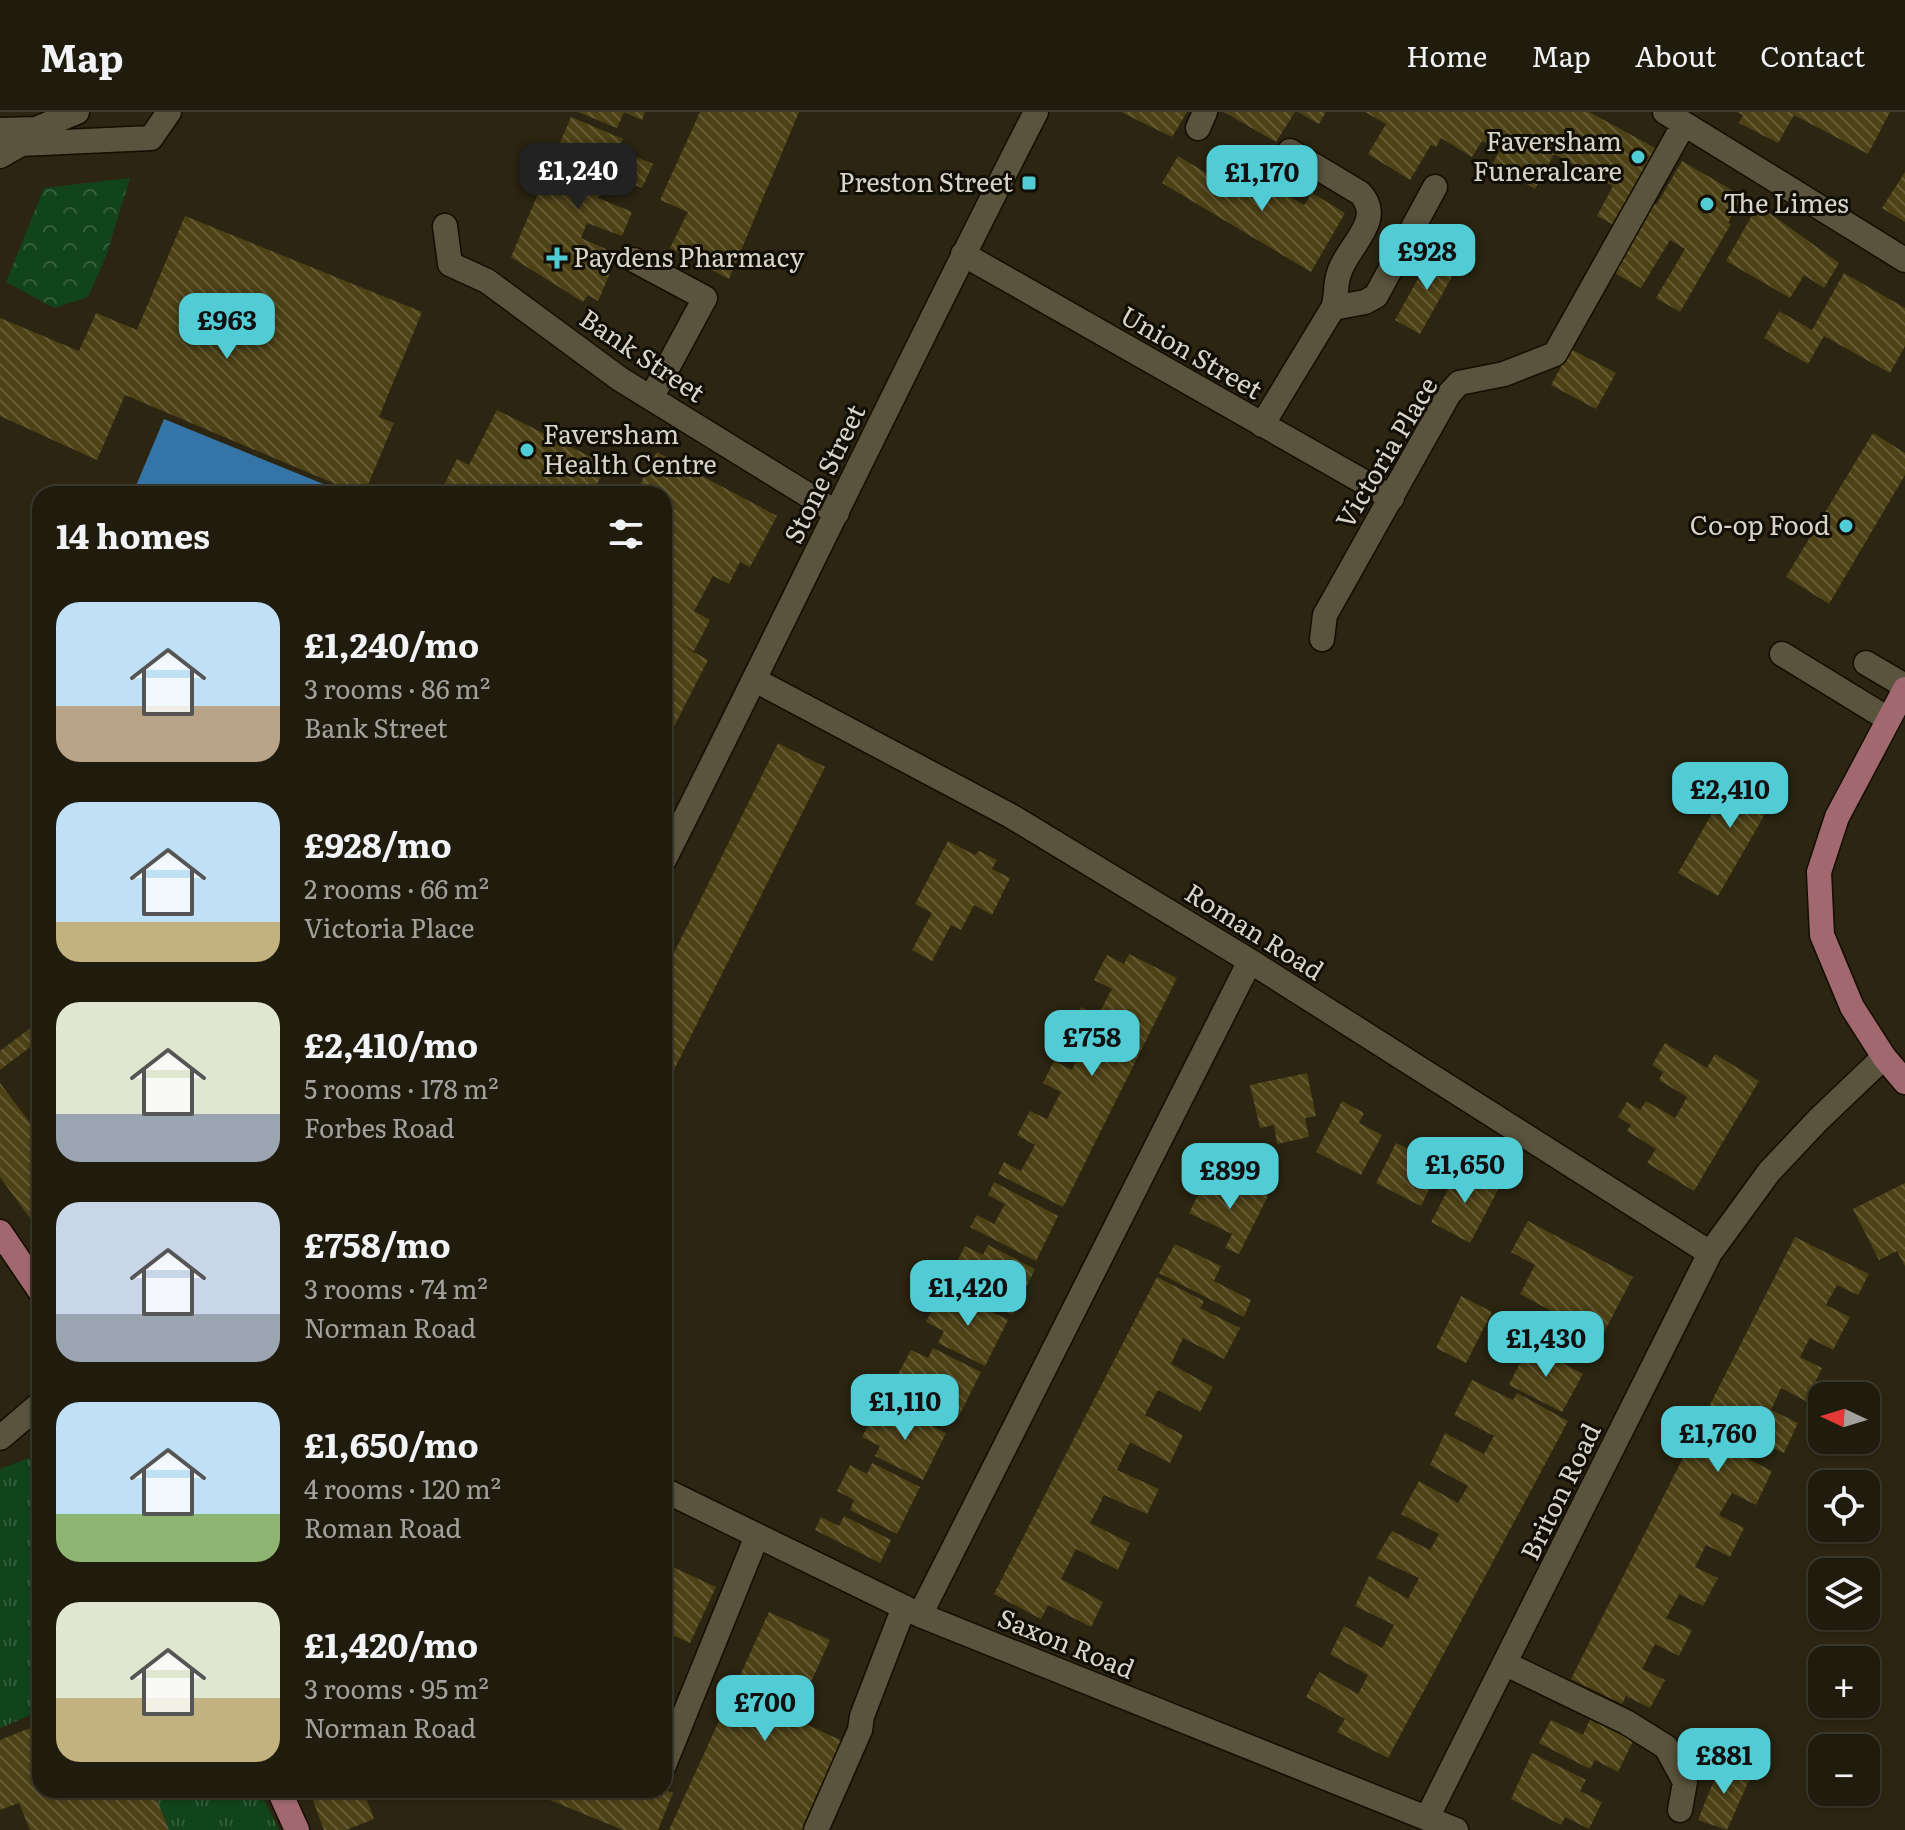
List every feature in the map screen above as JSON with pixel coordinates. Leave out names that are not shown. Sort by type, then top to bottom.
[{"type":"main road","points":[[1905,687],[1837,817],[1819,872],[1822,935],[1852,1007],[1884,1057],[1905,1082]]},
{"type":"main road","points":[[0,1232],[32,1279]]},
{"type":"main road","points":[[283,1798],[297,1830]]},
{"type":"street","points":[[0,130],[36,129],[77,112]]},
{"type":"street","points":[[0,156],[21,144],[151,138],[169,112]]},
{"type":"street","name":"Stone Street","points":[[672,844],[1036,112]]},
{"type":"street","points":[[1674,118],[1905,260]]},
{"type":"street","name":"Victoria Place","points":[[1322,639],[1325,615],[1449,394],[1459,383],[1504,374],[1555,354],[1674,118]]},
{"type":"street","points":[[1262,425],[1333,308],[1338,295],[1338,276],[1369,220],[1368,201],[1360,193],[1290,151]]},
{"type":"street","points":[[1333,308],[1365,302],[1376,296],[1435,187]]},
{"type":"street","name":"Bank Street","points":[[445,226],[450,264],[487,281],[620,379],[837,513]]},
{"type":"street","name":"Union Street","points":[[963,254],[1392,498]]},
{"type":"street","points":[[634,260],[705,298],[651,398]]},
{"type":"street","points":[[1782,654],[1888,719]]},
{"type":"street","points":[[1866,663],[1905,687]]},
{"type":"street","name":"Roman Road","points":[[755,680],[1011,816],[1250,961],[1710,1253]]},
{"type":"street","points":[[816,1830],[860,1730],[862,1716],[912,1611],[1250,961]]},
{"type":"street","name":"Briton Road","points":[[1427,1818],[1710,1253],[1769,1172],[1884,1057]]},
{"type":"street","points":[[0,1438],[32,1411]]},
{"type":"street","name":"Saxon Road","points":[[672,1494],[912,1611],[1456,1830]]},
{"type":"street","points":[[672,1728],[757,1536]]},
{"type":"street","points":[[1506,1664],[1626,1722],[1666,1747],[1685,1782],[1680,1810]]},
{"type":"green space","points":[[130,178],[106,256],[88,297],[54,308],[6,282],[44,188]]},
{"type":"green space","points":[[32,1457],[32,1714],[0,1728],[0,1469]]},
{"type":"green space","points":[[156,1798],[263,1798],[279,1830],[169,1830]]},
{"type":"water","points":[[164,419],[328,486],[136,486]]},
{"type":"building","points":[[578,112],[624,112],[617,128]]},
{"type":"building","points":[[624,112],[645,112],[642,120]]},
{"type":"building","points":[[700,112],[799,112],[729,279],[670,248],[688,212],[660,200]]},
{"type":"building","points":[[1121,112],[1187,112],[1172,137]]},
{"type":"building","points":[[1224,112],[1295,112],[1276,142]]},
{"type":"building","points":[[1298,112],[1326,112],[1319,124]]},
{"type":"building","points":[[1365,112],[1589,112],[1657,149],[1614,225],[1597,216],[1613,186],[1554,154],[1535,189],[1492,165],[1500,150],[1482,141],[1472,157],[1441,138],[1436,147],[1431,145],[1410,180],[1368,154],[1386,124]]},
{"type":"building","points":[[1737,112],[1890,112],[1868,154],[1794,115],[1778,143],[1739,123],[1743,115]]},
{"type":"building","points":[[571,117],[623,139],[618,149],[653,164],[642,188],[608,174],[602,187],[598,198],[632,212],[622,236],[587,223],[581,238],[606,249],[603,259],[614,264],[598,301],[588,295],[583,302],[511,257]]},
{"type":"building","points":[[1178,156],[1244,196],[1256,176],[1304,205],[1312,193],[1345,213],[1311,272],[1162,183]]},
{"type":"building","points":[[1682,161],[1742,196],[1728,223],[1731,224],[1680,312],[1656,298],[1685,249],[1670,240],[1641,288],[1611,271],[1650,201],[1657,204]]},
{"type":"building","points":[[1231,162],[1248,172],[1241,184],[1224,174]]},
{"type":"building","points":[[1905,172],[1905,222],[1882,208]]},
{"type":"building","points":[[1758,205],[1839,263],[1824,288],[1804,275],[1790,298],[1726,261]]},
{"type":"building","points":[[185,216],[422,312],[379,417],[394,423],[367,486],[340,486],[125,395],[97,460],[0,416],[0,318],[79,351],[96,313],[137,330]]},
{"type":"building","points":[[1434,250],[1459,264],[1420,334],[1395,320]]},
{"type":"building","points":[[1844,273],[1905,308],[1905,346],[1890,373],[1824,336],[1808,364],[1764,338],[1779,311],[1812,330]]},
{"type":"building","points":[[1571,349],[1616,373],[1596,409],[1551,385]]},
{"type":"building","name":"Faversham Health Centre","points":[[497,410],[607,465],[596,486],[444,486],[457,459],[469,465]]},
{"type":"building","name":"Co-op Food","points":[[1873,433],[1905,453],[1905,475],[1829,604],[1786,577]]},
{"type":"building","points":[[657,452],[777,516],[750,567],[740,562],[729,584],[713,576],[694,611],[710,620],[694,651],[676,642],[708,660],[672,730],[672,486],[639,486]]},
{"type":"building","points":[[778,743],[825,767],[672,1074],[672,957]]},
{"type":"building","points":[[1741,763],[1781,786],[1718,896],[1678,873]]},
{"type":"building","points":[[948,841],[975,855],[979,851],[997,860],[992,869],[1010,878],[992,915],[974,905],[961,930],[951,925],[932,961],[912,950],[932,913],[915,904]]},
{"type":"building","points":[[1129,954],[1177,978],[1063,1207],[998,1174],[1004,1162],[1021,1171],[1035,1145],[1017,1135],[1030,1111],[1047,1119],[1061,1092],[1043,1083],[1054,1061],[1072,1070],[1087,1040],[1069,1031],[1081,1007],[1098,1016],[1112,989],[1094,980],[1107,955],[1124,964]]},
{"type":"building","points":[[29,1029],[32,1033],[32,1046],[0,1070],[0,1051]]},
{"type":"building","points":[[1665,1043],[1707,1068],[1715,1054],[1759,1081],[1694,1191],[1647,1163],[1656,1149],[1627,1131],[1631,1125],[1618,1117],[1627,1102],[1640,1110],[1646,1101],[1675,1118],[1687,1097],[1659,1080],[1663,1072],[1652,1065]]},
{"type":"building","points":[[1307,1073],[1316,1116],[1305,1118],[1309,1137],[1277,1144],[1274,1125],[1260,1128],[1250,1085]]},
{"type":"building","points":[[0,1083],[32,1125],[32,1221],[0,1177]]},
{"type":"building","points":[[1342,1101],[1364,1113],[1359,1123],[1382,1135],[1361,1175],[1316,1152]]},
{"type":"building","points":[[1396,1143],[1419,1154],[1424,1144],[1446,1155],[1421,1206],[1376,1183]]},
{"type":"building","points":[[1460,1167],[1499,1188],[1470,1243],[1431,1222]]},
{"type":"building","points":[[1206,1179],[1240,1196],[1245,1184],[1268,1196],[1239,1254],[1225,1248],[1232,1234],[1189,1213]]},
{"type":"building","points":[[994,1182],[1058,1216],[1036,1261],[970,1227],[977,1215],[994,1224],[1005,1204],[988,1195]]},
{"type":"building","points":[[1905,1183],[1905,1266],[1897,1251],[1879,1260],[1853,1209]]},
{"type":"building","points":[[1528,1221],[1633,1277],[1601,1338],[1520,1294],[1535,1265],[1511,1252]]},
{"type":"building","points":[[1795,1237],[1869,1274],[1858,1295],[1837,1285],[1826,1305],[1850,1317],[1833,1350],[1810,1338],[1800,1357],[1822,1368],[1815,1382],[1808,1382],[1806,1401],[1781,1388],[1771,1410],[1798,1423],[1784,1453],[1760,1442],[1748,1459],[1772,1471],[1756,1505],[1732,1493],[1719,1515],[1744,1528],[1730,1557],[1706,1545],[1695,1567],[1718,1578],[1703,1606],[1679,1594],[1666,1618],[1692,1630],[1679,1656],[1655,1644],[1642,1669],[1665,1680],[1650,1708],[1626,1696],[1622,1704],[1571,1679]]},
{"type":"building","points":[[1175,1244],[1221,1266],[1214,1281],[1251,1300],[1244,1317],[1159,1273]]},
{"type":"building","points":[[988,1245],[1035,1269],[1013,1315],[965,1291],[971,1280],[953,1270],[965,1246],[983,1255]]},
{"type":"building","points":[[1157,1277],[1204,1301],[1200,1308],[1240,1328],[1224,1359],[1183,1338],[1171,1364],[1213,1387],[1200,1412],[1158,1390],[1145,1415],[1183,1435],[1170,1463],[1130,1442],[1117,1470],[1159,1489],[1147,1514],[1104,1495],[1090,1523],[1130,1543],[1118,1570],[1076,1549],[1061,1579],[1103,1602],[1091,1627],[1048,1605],[1041,1619],[994,1594]]},
{"type":"building","points":[[961,1296],[1008,1320],[985,1366],[938,1343],[944,1331],[926,1322],[938,1298],[956,1306]]},
{"type":"building","points":[[1461,1296],[1492,1312],[1466,1363],[1436,1348]]},
{"type":"building","points":[[1529,1345],[1583,1374],[1562,1412],[1509,1385]]},
{"type":"building","points":[[933,1348],[981,1372],[958,1418],[911,1394],[916,1383],[898,1374],[911,1350],[928,1358]]},
{"type":"building","points":[[1472,1380],[1513,1400],[1517,1393],[1568,1421],[1388,1758],[1337,1732],[1345,1719],[1306,1697],[1319,1672],[1358,1694],[1368,1675],[1330,1654],[1344,1626],[1382,1648],[1394,1625],[1355,1606],[1369,1576],[1408,1599],[1419,1578],[1376,1558],[1392,1531],[1430,1550],[1439,1534],[1401,1514],[1419,1481],[1458,1503],[1468,1486],[1430,1465],[1445,1433],[1484,1454],[1494,1436],[1454,1415]]},
{"type":"building","points":[[898,1409],[946,1433],[923,1480],[875,1456],[880,1446],[862,1437],[876,1411],[893,1420]]},
{"type":"building","points":[[872,1463],[920,1487],[897,1534],[850,1510],[854,1500],[837,1491],[850,1465],[867,1474]]},
{"type":"building","points":[[844,1516],[891,1540],[880,1563],[815,1530],[821,1517],[839,1526]]},
{"type":"building","points":[[672,1567],[716,1587],[690,1643],[672,1635]]},
{"type":"building","points":[[769,1612],[830,1640],[794,1719],[847,1743],[807,1830],[669,1830]]},
{"type":"building","points":[[1591,1717],[1634,1739],[1618,1772],[1595,1760],[1590,1769],[1539,1743],[1551,1720],[1583,1735]]},
{"type":"building","points":[[32,1727],[32,1798],[156,1798],[169,1830],[30,1830],[19,1803],[0,1810],[0,1740]]},
{"type":"building","points":[[1532,1753],[1586,1780],[1580,1791],[1602,1802],[1589,1829],[1565,1817],[1561,1825],[1511,1799]]},
{"type":"building","points":[[1722,1761],[1751,1776],[1727,1830],[1698,1820]]},
{"type":"building","points":[[312,1798],[366,1798],[374,1819],[346,1830],[324,1830]]},
{"type":"building","points":[[545,1798],[671,1798],[658,1830],[623,1830]]},
{"type":"place","name":"Faversham Funeralcare","points":[[1638,157]]},
{"type":"place","name":"Preston Street","points":[[1029,183]]},
{"type":"place","name":"The Limes","points":[[1707,204]]},
{"type":"place","name":"Paydens Pharmacy","points":[[557,258]]},
{"type":"place","name":"Faversham Health Centre","points":[[527,450]]},
{"type":"place","name":"Co-op Food","points":[[1846,526]]}]
